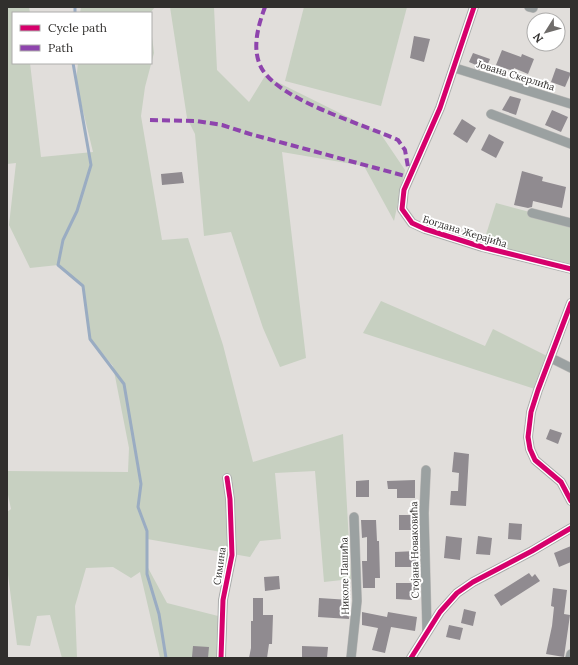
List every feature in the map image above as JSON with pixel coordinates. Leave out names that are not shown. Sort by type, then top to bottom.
[{"type":"street","name":"Богдана Жерајића","points":[[474,7],[455,68],[440,108],[404,190],[401,206],[405,217],[412,223],[482,247],[571,270]]},
{"type":"street","name":"Јована Скерлића","points":[[455,68],[571,104]]},
{"type":"street","points":[[491,114],[571,144]]},
{"type":"street","points":[[532,214],[571,223]]},
{"type":"street","points":[[571,303],[531,412],[528,429],[530,450],[535,460],[561,482],[571,501]]},
{"type":"street","points":[[551,358],[571,368]]},
{"type":"street","name":"Стојана Новаковића","points":[[426,470],[424,513],[427,631]]},
{"type":"street","name":"Симина","points":[[221,658],[223,600],[232,555],[230,499],[227,478]]},
{"type":"street","name":"Николе Пашића","points":[[351,658],[357,601],[354,517]]},
{"type":"street","points":[[410,658],[427,631],[457,593],[473,582],[532,551],[571,528]]},
{"type":"street","points":[[570,658],[571,654]]},
{"type":"green space","points":[[7,7],[29,7],[30,12],[12,12],[12,64],[30,64],[41,157],[93,152],[76,82],[78,64],[151,64],[145,87],[141,116],[162,240],[188,238],[223,345],[253,462],[343,434],[351,579],[324,582],[315,471],[275,473],[281,539],[260,541],[250,557],[147,539],[147,566],[167,603],[222,617],[222,658],[160,658],[140,572],[131,578],[113,567],[86,568],[75,606],[77,658],[62,658],[50,615],[37,616],[30,646],[17,645],[7,567],[7,512],[11,509],[7,490],[7,471],[128,472],[129,448],[113,366],[90,339],[83,286],[58,265],[30,268],[9,225],[16,163],[7,164]]},
{"type":"green space","points":[[81,7],[155,7],[151,12],[80,12]]},
{"type":"green space","points":[[170,7],[214,7],[217,70],[249,102],[265,76],[380,133],[405,170],[394,221],[364,166],[282,152],[306,358],[280,367],[263,328],[231,232],[204,236],[195,134],[187,118]]},
{"type":"green space","points":[[304,7],[407,7],[381,106],[285,81]]},
{"type":"green space","points":[[152,36],[154,53],[152,61]]},
{"type":"green space","points":[[496,203],[571,223],[571,269],[482,247]]},
{"type":"green space","points":[[381,301],[485,346],[493,329],[551,358],[538,390],[363,333]]},
{"type":"building","points":[[414,36],[430,39],[424,62],[410,58]]},
{"type":"building","points":[[502,50],[521,57],[522,54],[534,59],[528,74],[514,68],[513,71],[496,65]]},
{"type":"building","points":[[473,53],[490,59],[485,71],[474,68],[476,65],[469,62]]},
{"type":"building","points":[[556,68],[571,73],[565,87],[551,82]]},
{"type":"building","points":[[510,96],[521,99],[516,115],[502,110]]},
{"type":"building","points":[[552,110],[568,117],[561,132],[545,125]]},
{"type":"building","points":[[462,119],[476,128],[467,143],[453,134]]},
{"type":"building","points":[[489,134],[504,142],[496,158],[481,150]]},
{"type":"building","points":[[522,171],[543,177],[542,181],[566,187],[562,208],[533,201],[532,207],[528,208],[514,205]]},
{"type":"building","points":[[182,172],[184,183],[162,185],[161,174]]},
{"type":"building","points":[[550,429],[562,433],[558,444],[546,439]]},
{"type":"building","points":[[454,452],[469,454],[466,506],[450,505],[451,491],[458,491],[459,473],[452,472]]},
{"type":"building","points":[[369,480],[369,497],[356,497],[356,481]]},
{"type":"building","points":[[415,480],[415,498],[397,498],[397,489],[388,489],[387,481]]},
{"type":"building","points":[[399,515],[414,515],[414,530],[399,530]]},
{"type":"building","points":[[361,520],[376,520],[377,541],[379,541],[380,578],[375,578],[375,588],[363,588],[362,561],[367,561],[367,537],[362,538]]},
{"type":"building","points":[[509,523],[522,524],[521,540],[508,539]]},
{"type":"building","points":[[446,536],[462,538],[460,560],[444,558]]},
{"type":"building","points":[[478,536],[492,538],[490,555],[476,554]]},
{"type":"building","points":[[571,546],[571,562],[559,567],[554,553]]},
{"type":"building","points":[[416,551],[416,567],[395,567],[395,552]]},
{"type":"building","points":[[529,573],[532,577],[535,574],[540,581],[501,606],[494,595]]},
{"type":"building","points":[[279,576],[280,589],[265,591],[264,577]]},
{"type":"building","points":[[396,583],[412,583],[412,600],[396,599]]},
{"type":"building","points":[[553,588],[567,590],[564,614],[570,615],[564,657],[546,654],[552,626],[554,607],[551,606]]},
{"type":"building","points":[[253,598],[263,598],[263,615],[273,615],[272,644],[269,644],[267,658],[249,658],[251,648],[251,621],[253,621]]},
{"type":"building","points":[[319,598],[350,600],[349,619],[318,617]]},
{"type":"building","points":[[464,609],[476,612],[473,626],[461,623]]},
{"type":"building","points":[[362,612],[387,617],[388,612],[417,617],[415,631],[391,627],[385,653],[372,650],[378,628],[362,625]]},
{"type":"building","points":[[449,625],[463,628],[460,640],[446,637]]},
{"type":"building","points":[[193,646],[209,647],[208,658],[192,657]]},
{"type":"building","points":[[302,646],[328,647],[327,658],[302,658]]},
{"type":"waterway","points":[[75,7],[75,12]]},
{"type":"waterway","points":[[73,64],[91,165],[77,211],[63,240],[58,265],[83,286],[90,339],[124,384],[141,484],[138,507],[147,531],[147,574],[159,614],[166,658]]},
{"type":"marked path","points":[[265,7],[258,30],[256,46],[262,69],[272,81],[304,101],[398,140],[405,150],[408,167],[412,169]]},
{"type":"marked path","points":[[150,120],[197,121],[222,125],[409,177]]},
{"type":"cycle path","points":[[474,7],[440,108],[404,190],[402,209],[412,223],[425,229],[482,247],[571,269]]},
{"type":"cycle path","points":[[571,303],[538,390],[531,412],[528,437],[530,449],[535,460],[561,482],[571,501]]},
{"type":"cycle path","points":[[221,658],[223,600],[232,555],[230,499],[227,478]]},
{"type":"cycle path","points":[[411,658],[440,612],[457,593],[473,582],[532,551],[571,528]]}]
